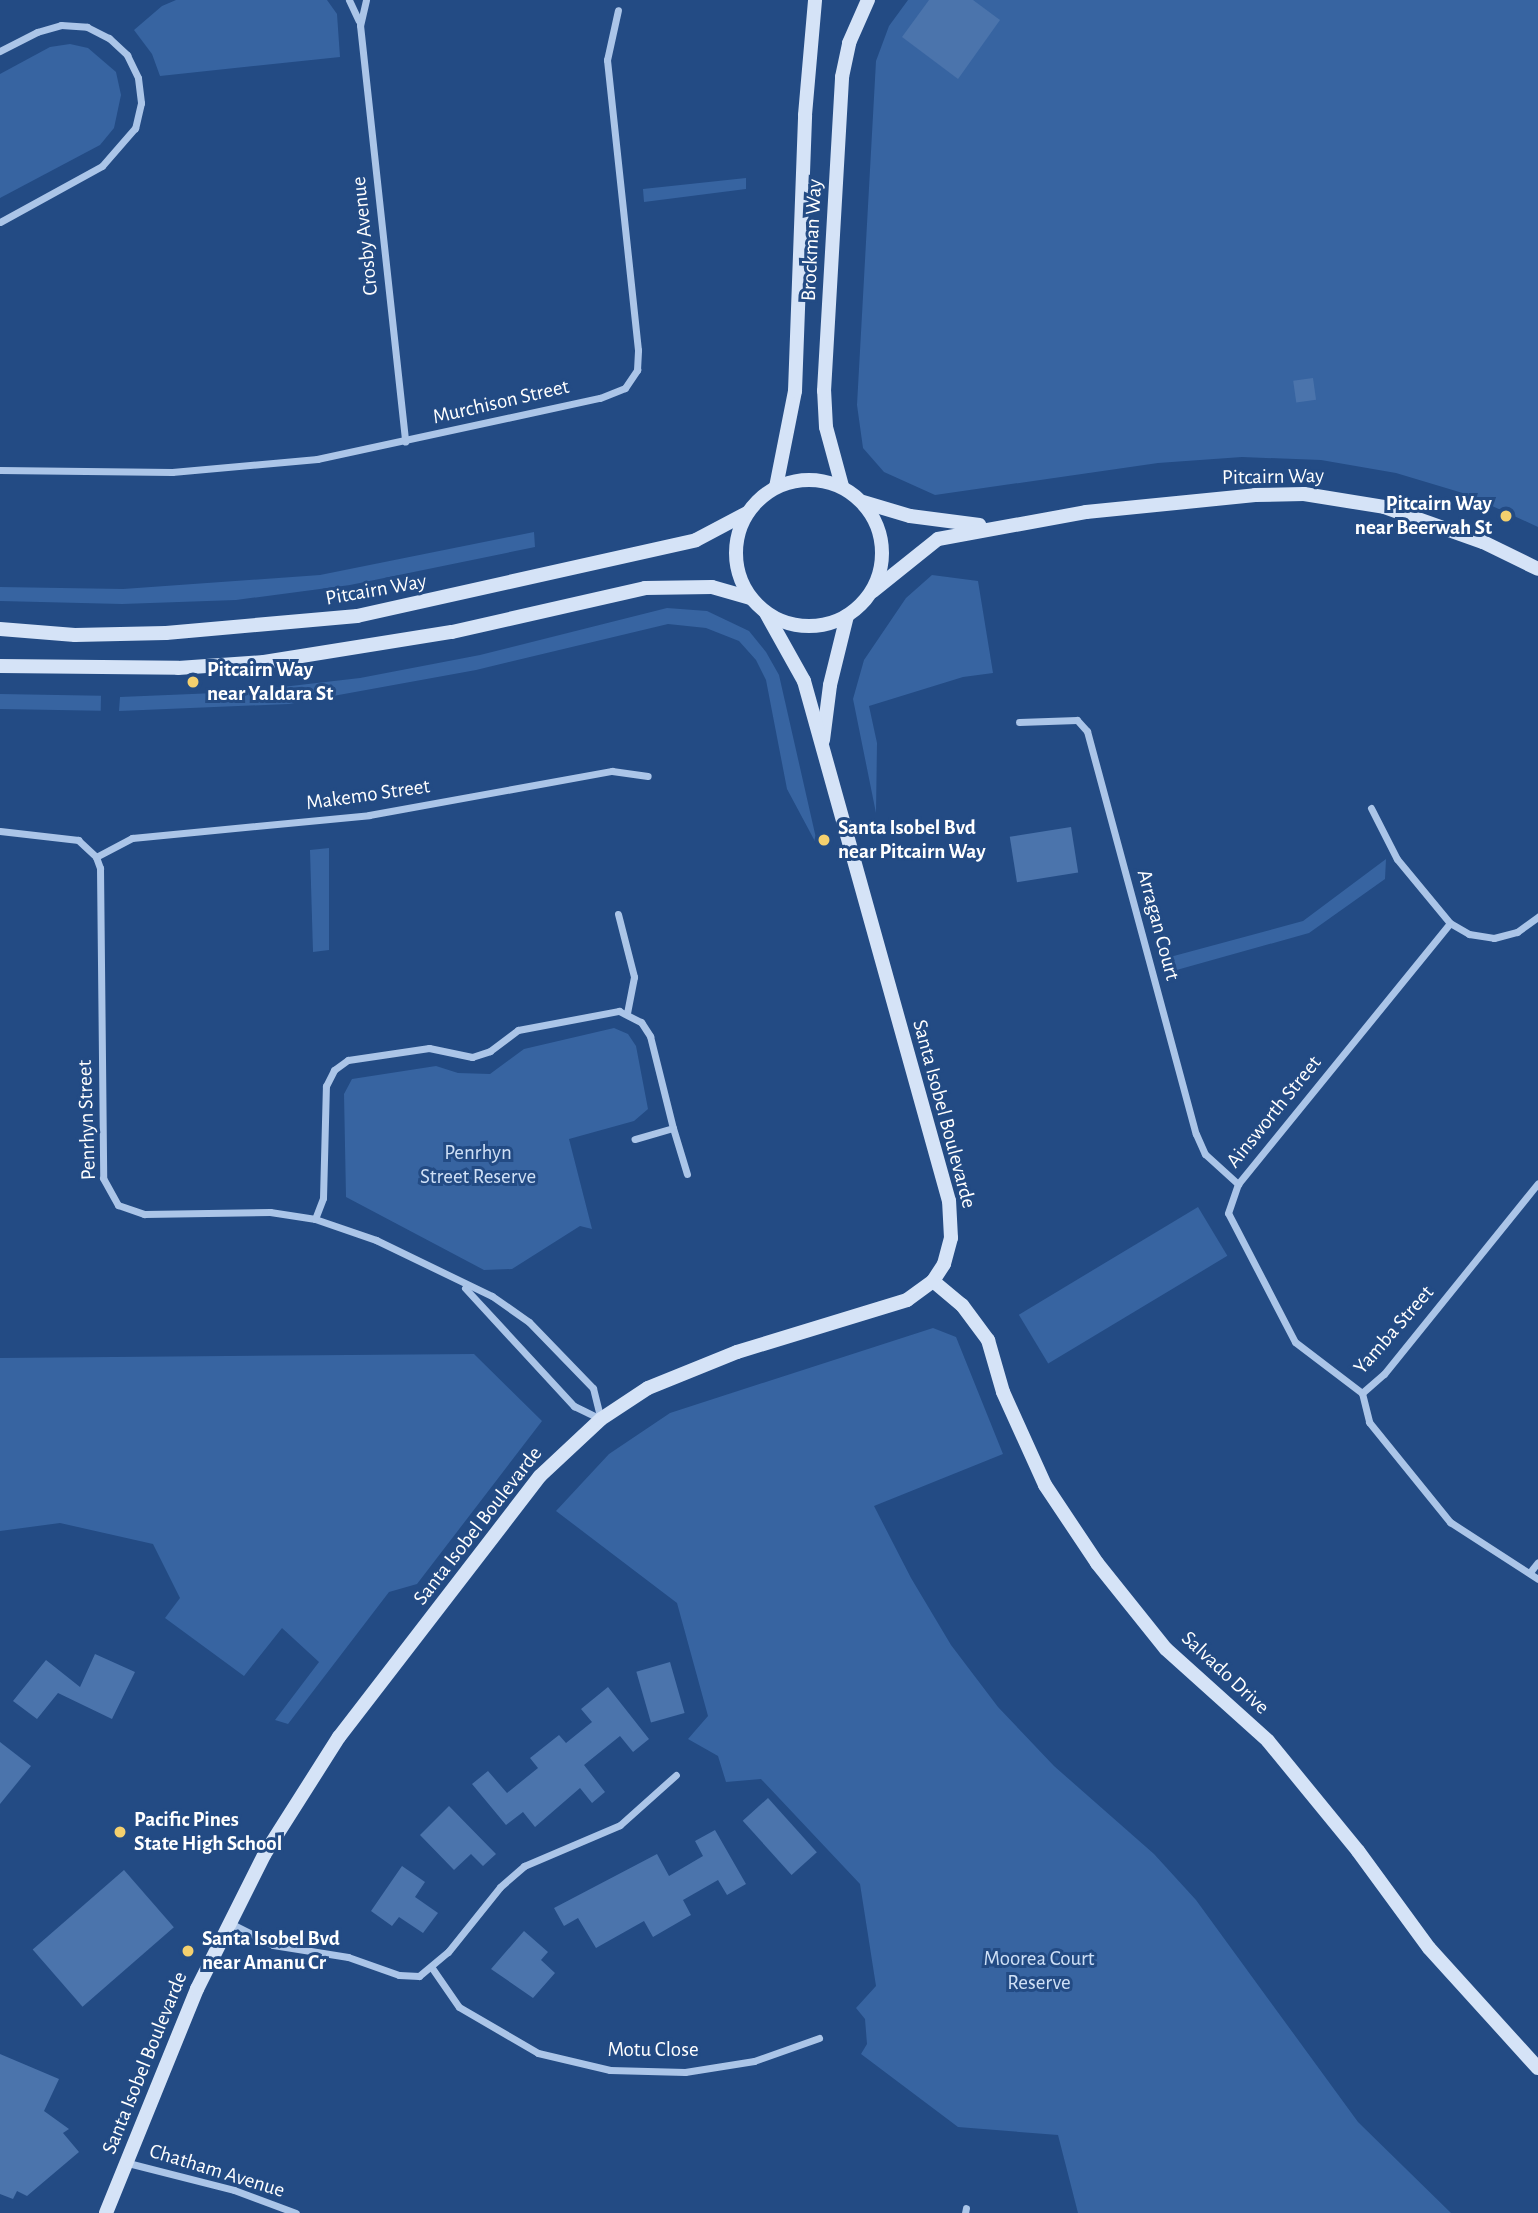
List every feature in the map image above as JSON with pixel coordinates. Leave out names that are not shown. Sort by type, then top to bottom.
[{"type":"street","name":"Crosby Avenue","points":[[349,0],[360,25],[405,442]]},
{"type":"street","name":"Crosby Avenue","points":[[360,25],[366,0]]},
{"type":"street","name":"Brockman Way","points":[[776,487],[795,391],[806,115],[815,0]]},
{"type":"street","name":"Brockman Way","points":[[842,486],[826,427],[824,391],[842,77],[849,43],[869,0]]},
{"type":"street","name":"Murchison Street","points":[[0,470],[208,470],[317,459],[405,442],[610,395],[625,388],[635,376],[638,350],[607,60],[618,10]]},
{"type":"street","points":[[0,51],[37,32],[61,25],[86,27],[109,38],[127,55],[138,78],[141,103],[135,128],[102,166],[0,222]]},
{"type":"street","points":[[0,666],[178,668],[264,662],[452,632],[645,588],[712,587],[750,598],[766,613],[806,626],[846,616],[873,591],[881,568],[883,545],[877,522],[863,502],[842,486],[820,479],[776,487],[747,513],[735,556],[750,598]]},
{"type":"street","name":"Pitcairn Way","points":[[873,591],[938,539],[998,526],[1177,503],[1304,494],[1384,507],[1483,542],[1538,569]]},
{"type":"street","name":"Pitcairn Way","points":[[863,502],[920,518],[998,526]]},
{"type":"street","name":"Pitcairn Way","points":[[0,629],[75,635],[166,633],[357,616],[696,540],[747,513]]},
{"type":"street","name":"Santa Isobel Boulevarde","points":[[106,2213],[227,1922],[271,1843],[383,1678],[444,1605],[540,1476],[601,1419],[684,1371],[907,1300],[933,1281],[951,1238],[949,1201],[804,681],[766,613]]},
{"type":"street","name":"Santa Isobel Boulevarde","points":[[822,748],[830,685],[846,616]]},
{"type":"street","name":"Arragan Court","points":[[1019,722],[1077,720],[1087,731],[1196,1134],[1205,1154],[1238,1184]]},
{"type":"street","name":"Makemo Street","points":[[96,857],[132,838],[369,816],[612,771],[649,776]]},
{"type":"street","points":[[1371,808],[1397,859],[1450,923],[1469,934],[1494,938],[1517,932],[1538,917]]},
{"type":"street","points":[[0,831],[65,836],[78,840],[96,857]]},
{"type":"street","name":"Penrhyn Street","points":[[96,857],[101,878],[103,1178],[111,1197],[128,1210],[144,1214],[270,1212],[315,1219],[376,1240],[462,1285],[492,1296],[529,1322],[593,1388],[601,1419]]},
{"type":"street","points":[[618,914],[634,977],[626,1013]]},
{"type":"street","name":"Ainsworth Street","points":[[1362,1393],[1305,1352],[1287,1329],[1232,1227],[1228,1213],[1238,1184],[1450,923]]},
{"type":"street","points":[[315,1219],[323,1198],[326,1086],[341,1064],[429,1048],[472,1057],[490,1051],[518,1030],[611,1011],[626,1013],[641,1022],[650,1036],[687,1174]]},
{"type":"street","points":[[635,1139],[673,1128]]},
{"type":"street","name":"Yamba Street","points":[[1538,1183],[1384,1374],[1362,1393],[1369,1422],[1450,1522],[1531,1571],[1538,1578]]},
{"type":"street","name":"Salvado Drive","points":[[933,1281],[962,1305],[988,1340],[1003,1392],[1045,1485],[1097,1563],[1166,1649],[1268,1741],[1359,1851],[1429,1948],[1538,2068]]},
{"type":"street","name":"Penrhyn Street","points":[[462,1285],[575,1406],[601,1419]]},
{"type":"street","points":[[1531,1571],[1538,1562]]},
{"type":"street","points":[[227,1922],[273,1945],[348,1957],[399,1975],[419,1976],[432,1968],[499,1887],[524,1866],[621,1825],[676,1775]]},
{"type":"street","name":"Motu Close","points":[[432,1968],[458,2007],[538,2053],[610,2070],[685,2072],[754,2061],[819,2038]]},
{"type":"street","name":"Chatham Avenue","points":[[128,2162],[234,2190],[296,2213]]},
{"type":"green space","points":[[176,0],[327,0],[337,14],[340,57],[160,76],[152,54],[134,30],[162,6]]},
{"type":"green space","points":[[908,0],[1538,0],[1538,527],[1466,494],[1396,473],[1321,460],[1242,457],[1158,463],[935,495],[884,472],[863,448],[857,405],[876,61],[889,26]]},
{"type":"green space","points":[[70,44],[88,48],[116,72],[121,95],[114,128],[100,145],[0,198],[0,74],[50,47]]},
{"type":"green space","points":[[746,178],[746,189],[644,202],[643,189]]},
{"type":"green space","points":[[534,532],[535,547],[350,585],[236,600],[122,604],[0,601],[0,587],[123,589],[320,575]]},
{"type":"green space","points":[[932,575],[978,581],[993,673],[963,677],[869,706],[877,743],[876,813],[853,699],[864,660],[906,598]]},
{"type":"green space","points":[[667,608],[707,611],[749,631],[766,652],[779,675],[818,847],[787,789],[766,680],[756,660],[739,641],[706,628],[668,624],[476,670],[289,704],[119,711],[120,697],[240,692],[360,678],[480,655]]},
{"type":"green space","points":[[0,694],[101,696],[101,711],[0,709]]},
{"type":"green space","points":[[329,848],[329,950],[313,952],[310,850]]},
{"type":"green space","points":[[1386,859],[1385,879],[1309,933],[1173,971],[1170,957],[1303,921]]},
{"type":"green space","name":"Penrhyn Street Reserve","points":[[614,1028],[628,1034],[636,1046],[648,1109],[634,1121],[569,1139],[592,1229],[580,1226],[512,1269],[484,1270],[346,1197],[344,1094],[352,1079],[436,1066],[458,1073],[490,1074],[524,1049]]},
{"type":"green space","points":[[1198,1207],[1227,1256],[1048,1364],[1019,1315]]},
{"type":"green space","name":"Moorea Court Reserve","points":[[933,1328],[956,1337],[1003,1454],[874,1506],[911,1578],[951,1645],[998,1707],[1054,1766],[1154,1854],[1196,1900],[1358,2122],[1451,2213],[1078,2213],[1058,2135],[958,2127],[861,2054],[867,2044],[865,2019],[856,2008],[876,1986],[860,1884],[761,1779],[726,1782],[718,1756],[688,1739],[708,1716],[677,1603],[556,1511],[609,1454],[670,1413]]},
{"type":"green space","points":[[474,1354],[542,1421],[417,1584],[389,1592],[288,1724],[275,1720],[319,1662],[282,1628],[244,1676],[165,1618],[180,1598],[153,1544],[60,1523],[0,1531],[0,1358]]},
{"type":"building","points":[[929,0],[973,0],[1000,20],[958,79],[902,37]]},
{"type":"building","points":[[1313,378],[1316,400],[1296,403],[1293,381]]},
{"type":"building","points":[[1071,827],[1078,872],[1017,882],[1010,837]]},
{"type":"building","points":[[95,1654],[135,1672],[112,1719],[58,1693],[37,1719],[13,1701],[46,1660],[80,1687]]},
{"type":"building","points":[[670,1662],[685,1713],[651,1723],[636,1672]]},
{"type":"building","points":[[608,1687],[649,1739],[633,1752],[620,1736],[584,1765],[605,1792],[592,1803],[580,1788],[535,1827],[523,1812],[506,1825],[472,1784],[488,1771],[507,1793],[538,1768],[530,1758],[559,1735],[566,1743],[592,1722],[581,1709]]},
{"type":"building","points":[[0,1742],[31,1766],[0,1804]]},
{"type":"building","points":[[768,1798],[817,1852],[792,1875],[743,1821]]},
{"type":"building","points":[[449,1806],[496,1854],[483,1866],[471,1854],[454,1870],[420,1835]]},
{"type":"building","points":[[715,1830],[746,1884],[727,1895],[718,1880],[683,1900],[691,1915],[653,1937],[644,1921],[596,1948],[578,1918],[564,1926],[554,1908],[657,1854],[669,1876],[703,1856],[695,1841]]},
{"type":"building","points":[[402,1866],[425,1882],[415,1897],[438,1913],[423,1933],[399,1917],[392,1926],[371,1911]]},
{"type":"building","points":[[124,1870],[174,1927],[83,2007],[33,1949]]},
{"type":"building","points":[[524,1931],[548,1952],[541,1960],[555,1973],[533,1998],[491,1969]]},
{"type":"building","points":[[0,2054],[59,2079],[44,2111],[69,2129],[63,2133],[79,2152],[27,2196],[17,2191],[13,2199],[0,2194]]},
{"type":"place","name":"Pitcairn Way near Beerwah St","points":[[1506,516]]},
{"type":"place","name":"Pitcairn Way near Yaldara St","points":[[193,682]]},
{"type":"place","name":"Santa Isobel Bvd near Pitcairn Way","points":[[824,840]]},
{"type":"place","name":"Pacific Pines State High School","points":[[120,1832]]},
{"type":"place","name":"Santa Isobel Bvd near Amanu Cr","points":[[188,1951]]}]
